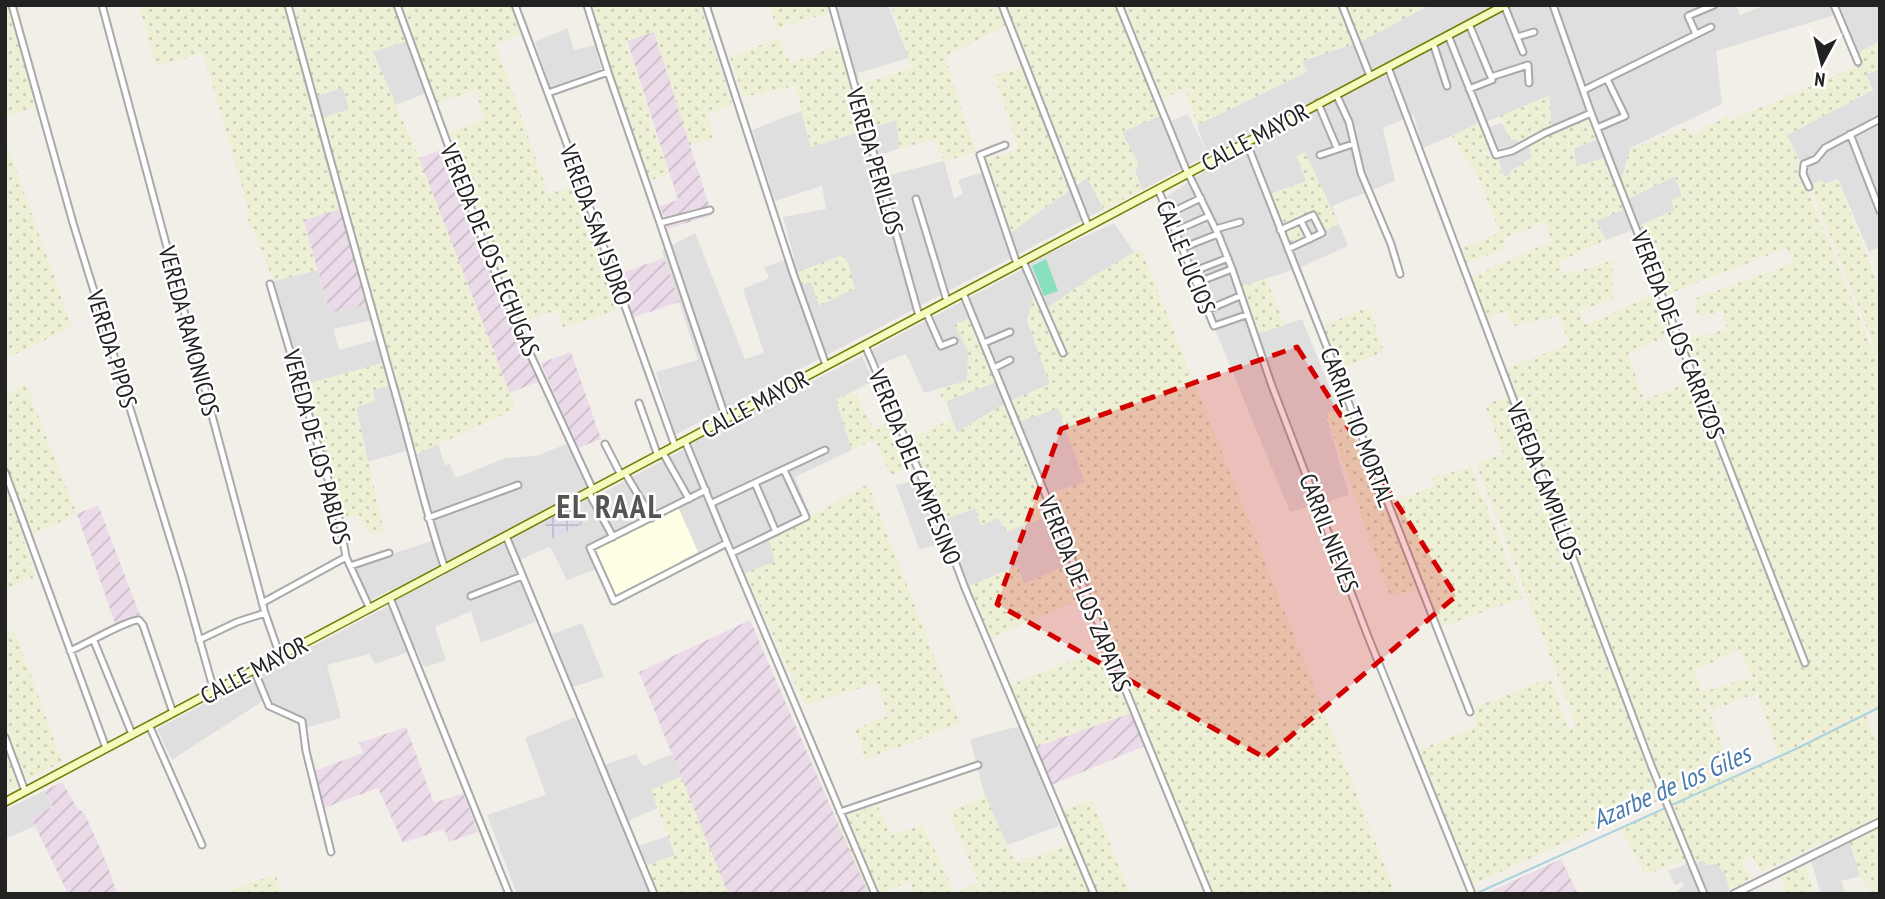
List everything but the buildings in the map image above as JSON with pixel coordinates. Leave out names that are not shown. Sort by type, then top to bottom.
[{"type":"main road","name":"CALLE MAYOR","points":[[5,802],[1505,5]]},
{"type":"street","name":"VEREDA PIPOS","points":[[12,5],[73,223],[214,691]]},
{"type":"street","name":"VEREDA RAMONICOS","points":[[102,5],[262,603],[280,656]]},
{"type":"street","points":[[288,5],[413,455],[428,518],[445,569]]},
{"type":"street","name":"VEREDA DE LOS LECHUGAS","points":[[397,5],[490,260],[613,537]]},
{"type":"street","name":"VEREDA SAN ISIDRO","points":[[515,5],[675,446]]},
{"type":"street","points":[[587,5],[726,419]]},
{"type":"street","points":[[706,5],[793,273],[827,365]]},
{"type":"street","name":"VEREDA PERILLOS","points":[[832,5],[923,314],[941,346],[954,341]]},
{"type":"street","points":[[1002,5],[1088,226]]},
{"type":"street","name":"CARRIL NIEVES","points":[[1119,5],[1188,172],[1232,269],[1246,315],[1367,634],[1472,894]]},
{"type":"street","points":[[1342,5],[1370,76]]},
{"type":"street","points":[[1505,5],[1523,52]]},
{"type":"street","name":"VEREDA DE LOS CARRIZOS","points":[[1553,5],[1591,113],[1805,663]]},
{"type":"street","points":[[1696,34],[1688,16],[1714,5]]},
{"type":"street","points":[[1834,5],[1858,62]]},
{"type":"street","points":[[1469,24],[1492,80],[1469,89]]},
{"type":"street","points":[[1584,90],[1712,27]]},
{"type":"street","points":[[1517,37],[1534,32]]},
{"type":"street","points":[[1448,35],[1496,155],[1499,156],[1562,124],[1591,113]]},
{"type":"street","points":[[1433,43],[1447,86]]},
{"type":"street","points":[[1491,77],[1528,65],[1529,83]]},
{"type":"street","name":"VEREDA CAMPILLOS","points":[[1388,67],[1651,765],[1704,894]]},
{"type":"street","points":[[548,93],[608,72]]},
{"type":"street","points":[[1597,128],[1625,116],[1607,79]]},
{"type":"street","points":[[1336,94],[1349,122],[1361,173],[1391,244],[1400,274]]},
{"type":"street","points":[[1318,103],[1337,148]]},
{"type":"street","points":[[1808,187],[1803,174],[1804,164],[1816,159],[1825,148],[1880,119]]},
{"type":"street","points":[[1850,134],[1880,211]]},
{"type":"street","name":"CARRIL TIO MORTAL","points":[[1246,141],[1470,712]]},
{"type":"street","points":[[1320,155],[1353,144]]},
{"type":"street","points":[[1005,145],[980,155],[1020,262],[1063,353]]},
{"type":"street","name":"CALLE LUCIOS","points":[[1158,189],[1214,326],[1246,315]]},
{"type":"street","points":[[1168,214],[1201,198]]},
{"type":"street","points":[[916,199],[947,301]]},
{"type":"street","points":[[660,223],[710,210]]},
{"type":"street","points":[[1280,230],[1313,215],[1322,233],[1288,249]]},
{"type":"street","points":[[1175,231],[1209,216]]},
{"type":"street","points":[[1301,220],[1310,239]]},
{"type":"street","points":[[1182,248],[1240,222]]},
{"type":"street","points":[[1192,272],[1227,258]]},
{"type":"street","points":[[1196,283],[1232,269]]},
{"type":"street","name":"VEREDA DE LOS PABLOS","points":[[270,284],[338,513],[346,556],[370,609]]},
{"type":"street","name":"VEREDA DE LOS ZAPATAS","points":[[963,293],[1209,894]]},
{"type":"street","points":[[1208,310],[1240,296]]},
{"type":"street","points":[[984,343],[1010,332]]},
{"type":"street","name":"VEREDA DEL CAMPESINO","points":[[865,345],[939,516],[965,588],[1094,894]]},
{"type":"street","points":[[994,368],[1010,360]]},
{"type":"street","points":[[639,403],[660,454],[689,499]]},
{"type":"street","points":[[685,441],[875,894]]},
{"type":"street","points":[[605,444],[652,518]]},
{"type":"street","points":[[712,503],[825,450]]},
{"type":"street","points":[[732,553],[806,517],[784,470]]},
{"type":"street","points":[[5,472],[106,748]]},
{"type":"street","points":[[755,483],[776,532]]},
{"type":"street","points":[[428,518],[518,485]]},
{"type":"street","points":[[706,490],[590,548],[614,601],[727,544]]},
{"type":"street","points":[[506,536],[654,894]]},
{"type":"street","points":[[350,566],[389,553]]},
{"type":"street","points":[[262,603],[346,556]]},
{"type":"street","points":[[471,596],[522,576]]},
{"type":"street","points":[[390,598],[509,894]]},
{"type":"street","points":[[199,640],[237,622],[265,613]]},
{"type":"street","points":[[70,651],[132,620],[139,620],[173,713]]},
{"type":"street","points":[[94,641],[132,734]]},
{"type":"street","points":[[254,670],[269,706],[302,721],[306,751],[331,852]]},
{"type":"street","points":[[149,725],[202,845]]},
{"type":"street","points":[[5,737],[25,791]]},
{"type":"street","points":[[840,813],[978,765]]},
{"type":"street","points":[[1734,894],[1880,822]]},
{"type":"highlighted area","points":[[1297,347],[1456,596],[1265,758],[997,604],[1061,429]]},
{"type":"shaded area","points":[[5,5],[20,5],[34,108],[5,116]]},
{"type":"shaded area","points":[[139,5],[514,5],[520,34],[496,44],[548,194],[577,185],[618,310],[563,328],[557,310],[521,323],[449,132],[484,120],[476,90],[436,103],[414,39],[373,52],[419,158],[516,409],[417,454],[398,383],[373,390],[375,401],[356,407],[384,531],[372,536],[359,515],[343,517],[303,385],[389,361],[347,207],[304,220],[317,270],[274,281],[246,215],[249,211],[204,54],[156,66]],"holes":[[[343,88],[349,110],[323,117],[316,96]]]},
{"type":"shaded area","points":[[587,5],[700,5],[732,104],[707,114],[714,138],[690,146],[654,32],[626,41],[669,174],[646,182]]},
{"type":"shaded area","points":[[770,5],[828,5],[829,13],[776,29]]},
{"type":"shaded area","points":[[850,5],[888,5],[909,58],[858,73],[859,78],[852,80],[833,9]]},
{"type":"shaded area","points":[[891,5],[997,5],[1005,26],[945,57],[976,153],[944,161],[934,140],[900,148],[896,120],[811,147],[795,86],[744,97],[730,57],[779,38],[790,63],[837,46],[866,119],[858,85],[912,68]]},
{"type":"shaded area","points":[[1002,5],[1119,5],[1164,114],[1122,132],[1138,163],[1137,168],[1133,169],[1142,190],[1104,209],[1087,178],[1071,185],[1030,79],[1069,190],[1011,233],[986,171],[987,159],[1019,149],[994,75],[1026,67]]},
{"type":"shaded area","points":[[1124,5],[1430,5],[1360,42],[1302,61],[1307,72],[1197,125],[1185,88],[1163,99]]},
{"type":"shaded area","points":[[1430,5],[1736,5],[1740,15],[1765,5],[1880,5],[1880,41],[1855,54],[1838,14],[1716,51],[1722,104],[1630,148],[1639,178],[1623,183],[1612,156],[1576,167],[1574,148],[1606,137],[1595,112],[1552,129],[1549,96],[1422,148],[1414,115],[1383,128],[1395,181],[1332,206],[1348,246],[1299,268],[1239,287],[1257,333],[1302,319],[1337,406],[1326,415],[1349,495],[1290,512],[1162,200],[1208,169],[1208,155],[1197,125],[1307,72],[1302,61],[1360,42]]},
{"type":"shaded area","points":[[567,28],[574,50],[595,45],[601,69],[550,87],[535,42]]},
{"type":"shaded area","points":[[654,31],[712,215],[668,229],[660,206],[678,200],[627,40]]},
{"type":"shaded area","points":[[414,38],[431,91],[396,105],[373,52]]},
{"type":"shaded area","points":[[1880,41],[1880,69],[1866,75],[1873,90],[1787,135],[1880,368],[1880,705],[1865,714],[1875,739],[1880,738],[1880,816],[1761,872],[1752,856],[1742,860],[1750,879],[1730,891],[1725,874],[1717,864],[1706,865],[1704,860],[1692,865],[1689,858],[1645,875],[1621,828],[1668,806],[1585,592],[1583,594],[1662,799],[1473,884],[1418,750],[1476,727],[1475,707],[1550,678],[1569,729],[1574,728],[1574,719],[1476,463],[1503,454],[1485,405],[1511,394],[1502,370],[1569,344],[1559,316],[1514,326],[1506,311],[1483,320],[1467,279],[1552,241],[1545,223],[1504,238],[1506,249],[1461,264],[1456,250],[1500,233],[1478,176],[1452,136],[1482,121],[1493,147],[1483,152],[1497,161],[1512,198],[1504,176],[1511,175],[1510,172],[1532,157],[1528,143],[1520,144],[1515,139],[1511,141],[1499,116],[1549,96],[1552,130],[1591,113],[1600,138],[1574,148],[1576,166],[1607,158],[1625,209],[1596,221],[1606,240],[1559,262],[1565,275],[1613,260],[1613,299],[1579,311],[1586,325],[1661,291],[1640,226],[1674,210],[1671,200],[1682,196],[1675,176],[1626,200],[1620,184],[1630,149],[1685,128],[1691,135],[1727,116],[1732,120],[1857,66],[1855,54]],"holes":[[[1787,248],[1793,263],[1694,299],[1698,317],[1722,311],[1727,329],[1679,342],[1694,380],[1644,400],[1628,353],[1676,333],[1663,296]],[[1739,650],[1753,677],[1702,692],[1694,671]],[[1757,693],[1779,756],[1734,776],[1704,697],[1713,710]]]},
{"type":"shaded area","points":[[1880,69],[1880,247],[1869,252],[1838,179],[1824,184],[1821,180],[1811,184],[1787,135],[1873,90],[1866,75]]},
{"type":"shaded area","points":[[343,88],[349,110],[323,117],[315,96]]},
{"type":"shaded area","points":[[801,111],[811,147],[897,120],[900,148],[877,156],[886,176],[944,161],[954,198],[963,194],[958,180],[986,171],[1011,232],[1087,178],[1104,209],[675,435],[656,372],[698,360],[662,250],[695,233],[745,359],[764,353],[743,289],[769,278],[764,267],[794,257],[783,217],[826,209],[822,186],[775,201],[752,130]]},
{"type":"shaded area","points":[[1164,114],[1185,167],[1142,190],[1122,132]]},
{"type":"shaded area","points":[[1188,114],[1208,155],[1185,167],[1168,122]]},
{"type":"shaded area","points":[[1502,123],[1511,140],[1515,139],[1520,144],[1528,143],[1532,157],[1507,177],[1504,176],[1487,128]]},
{"type":"shaded area","points":[[5,129],[7,145],[72,327],[5,359]]},
{"type":"shaded area","points":[[446,148],[540,381],[509,393],[419,158]]},
{"type":"shaded area","points":[[1305,152],[1339,224],[1322,233],[1313,215],[1301,221],[1309,239],[1287,247],[1267,195],[1306,181],[1296,156]]},
{"type":"shaded area","points":[[1675,176],[1682,196],[1674,210],[1640,226],[1628,199]]},
{"type":"shaded area","points":[[1821,180],[1825,184],[1838,180],[1880,290],[1880,361],[1810,185]]},
{"type":"shaded area","points":[[347,207],[373,303],[330,313],[303,220]]},
{"type":"shaded area","points":[[1625,209],[1633,230],[1606,240],[1595,221]]},
{"type":"shaded area","points":[[1114,223],[1134,252],[1047,308],[1026,264]]},
{"type":"shaded area","points":[[1138,250],[1143,253],[1396,894],[1210,894],[1050,493],[1085,482],[1058,408],[1016,423],[1054,514],[1007,532],[998,518],[981,526],[975,508],[940,521],[917,466],[890,475],[875,439],[852,450],[836,400],[854,391],[873,428],[897,420],[906,440],[952,419],[957,432],[1007,402],[1050,384],[1027,320],[1033,299],[1047,308]]},
{"type":"shaded area","points":[[843,255],[855,288],[819,306],[811,282],[801,285],[797,272]]},
{"type":"shaded area","points":[[664,258],[679,302],[632,318],[618,274]]},
{"type":"shaded area","points":[[1023,269],[1033,299],[1027,320],[1085,482],[1050,493],[1016,423],[957,433],[946,401],[999,380],[955,325],[969,353],[967,381],[924,393],[906,354],[878,365],[871,350]]},
{"type":"shaded area","points":[[317,270],[330,313],[373,303],[377,319],[333,329],[339,350],[383,338],[389,362],[303,385],[274,281]]},
{"type":"shaded area","points":[[1266,279],[1285,325],[1257,334],[1239,287]]},
{"type":"shaded area","points":[[1369,307],[1384,352],[1336,370],[1319,327]]},
{"type":"shaded area","points":[[971,318],[999,381],[944,402],[938,389],[967,381],[968,351],[954,324]]},
{"type":"shaded area","points":[[571,352],[601,439],[578,448],[541,363]]},
{"type":"shaded area","points":[[862,356],[873,381],[836,400],[852,450],[795,477],[811,517],[770,540],[775,562],[745,573],[733,546],[610,606],[597,569],[567,580],[550,547],[521,559],[535,622],[481,643],[471,611],[435,627],[446,661],[424,667],[416,649],[375,664],[369,654],[327,665],[341,718],[305,728],[264,700],[172,760],[157,729],[396,602],[390,590],[371,600],[355,566],[438,539],[417,454],[438,444],[445,466],[449,463],[456,478],[506,458],[536,456],[569,443],[593,498],[692,445],[691,442]]},
{"type":"shaded area","points":[[398,382],[415,448],[368,462],[356,407],[374,401],[373,390]]},
{"type":"shaded area","points":[[26,385],[77,514],[23,539],[35,577],[5,589],[5,393]]},
{"type":"shaded area","points":[[1348,403],[1388,503],[1435,486],[1432,478],[1471,467],[1523,598],[1437,628],[1421,587],[1390,596],[1326,415],[1337,406]]},
{"type":"shaded area","points":[[918,480],[944,544],[919,549],[896,485]]},
{"type":"shaded area","points":[[868,484],[960,723],[866,760],[855,729],[888,716],[876,683],[805,705],[745,573],[775,562],[769,540]]},
{"type":"shaded area","points":[[98,505],[140,615],[115,623],[77,514]]},
{"type":"shaded area","points":[[572,506],[582,524],[551,539],[544,521]]},
{"type":"shaded area","points":[[678,507],[698,552],[680,561],[681,564],[615,597],[595,548]]},
{"type":"shaded area","points":[[975,508],[998,518],[1054,514],[1074,562],[1024,584],[1017,566],[965,588],[940,521]]},
{"type":"shaded area","points":[[1074,562],[1088,596],[987,639],[965,588],[1018,566],[1024,584]]},
{"type":"shaded area","points":[[750,620],[869,894],[728,894],[639,672]]},
{"type":"shaded area","points":[[582,623],[604,677],[573,687],[552,634]]},
{"type":"shaded area","points":[[15,631],[62,762],[5,792],[5,726],[19,757],[5,719],[5,632]]},
{"type":"shaded area","points":[[1104,648],[1131,713],[1033,748],[1007,686]]},
{"type":"shaded area","points":[[1131,713],[1145,746],[1044,788],[1029,749]]},
{"type":"shaded area","points":[[575,717],[650,894],[517,894],[487,815],[546,795],[525,738]]},
{"type":"shaded area","points":[[1020,726],[1059,826],[1007,845],[985,796],[970,739]]},
{"type":"shaded area","points":[[406,727],[434,803],[463,793],[478,832],[449,842],[444,829],[403,843],[378,788],[324,808],[314,771],[363,753],[359,743]]},
{"type":"shaded area","points":[[636,754],[643,766],[672,754],[681,777],[651,790],[658,808],[628,821],[604,765]]},
{"type":"shaded area","points":[[681,777],[728,894],[656,894],[648,865],[675,855],[651,790]]},
{"type":"shaded area","points":[[62,782],[77,808],[85,814],[117,894],[68,894],[32,816],[53,807],[44,791]]},
{"type":"shaded area","points":[[44,791],[53,808],[32,816],[35,826],[5,839],[5,810]]},
{"type":"shaded area","points":[[985,796],[1015,862],[1074,843],[1061,811],[1092,800],[1131,894],[915,894],[910,881],[879,894],[869,894],[836,819],[877,805],[893,835],[923,825],[954,892],[979,883],[949,812]]},
{"type":"shaded area","points":[[1880,827],[1880,894],[1869,894],[1870,889],[1860,876],[1850,843]]},
{"type":"shaded area","points":[[668,836],[675,855],[648,865],[638,846]]},
{"type":"shaded area","points":[[1850,843],[1860,876],[1841,881],[1846,894],[1821,894],[1811,861]]},
{"type":"shaded area","points":[[1561,859],[1578,894],[1485,894]]},
{"type":"shaded area","points":[[1704,860],[1717,864],[1725,874],[1730,891],[1707,894],[1694,864]]},
{"type":"shaded area","points":[[1687,864],[1700,892],[1674,894],[1684,886],[1682,882],[1675,885],[1668,871]]},
{"type":"shaded area","points":[[1805,864],[1815,894],[1786,894],[1781,876]]},
{"type":"shaded area","points":[[276,875],[281,894],[229,894],[228,891]]},
{"type":"green space","points":[[1046,259],[1058,291],[1044,296],[1032,266]]},
{"type":"waterway","name":"Azarbe de los Giles","points":[[1475,894],[1798,748],[1880,707]]},
{"type":"district","name":"EL RAAL","points":[[610,506]]}]
